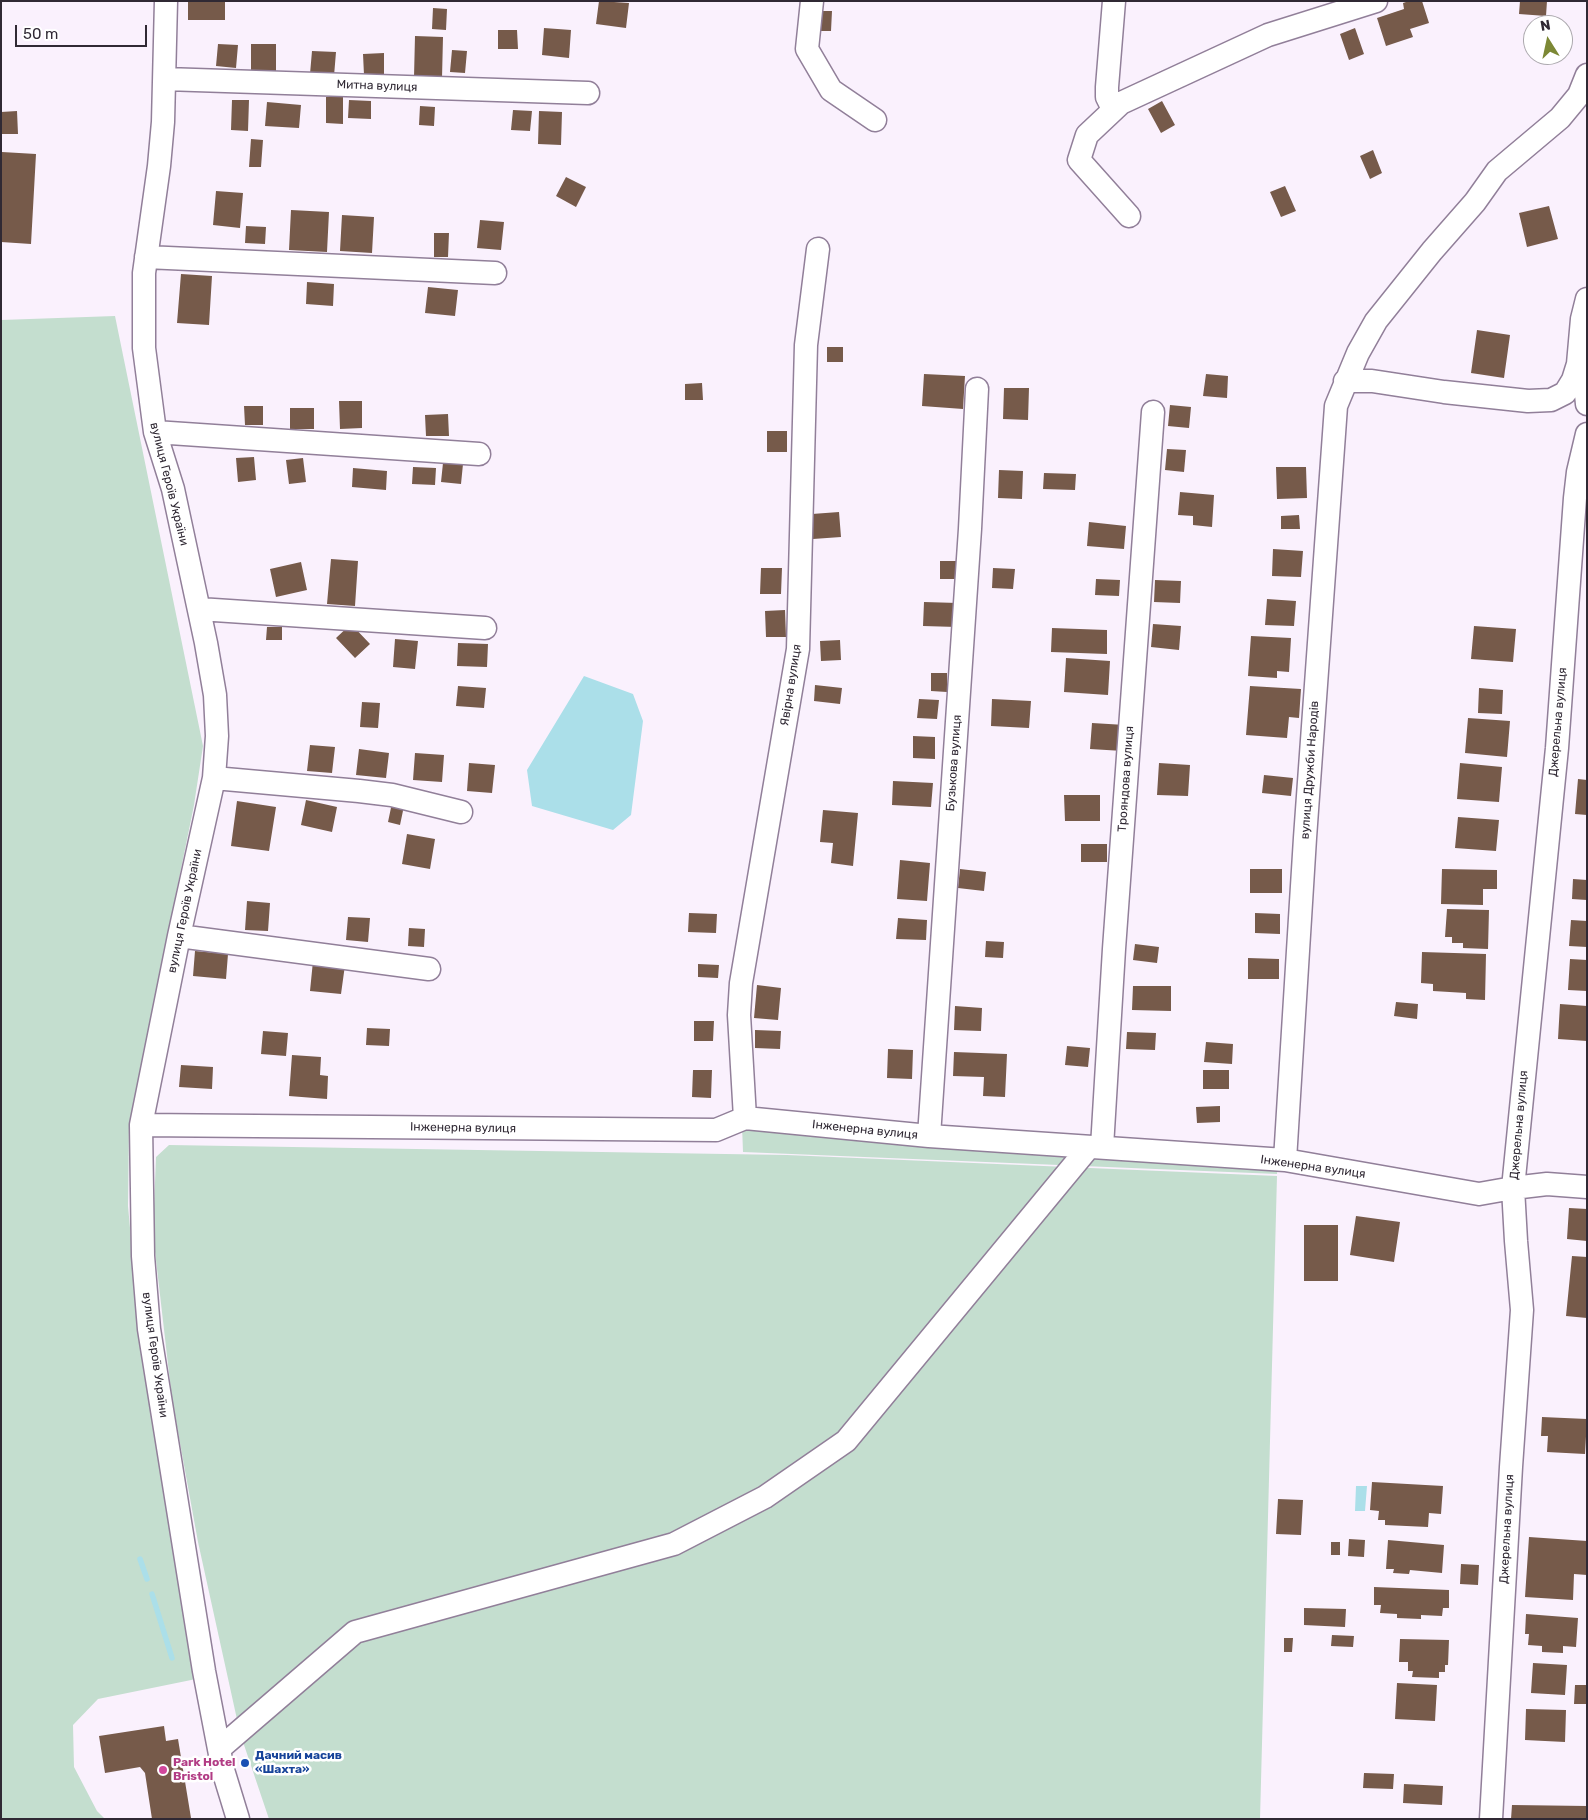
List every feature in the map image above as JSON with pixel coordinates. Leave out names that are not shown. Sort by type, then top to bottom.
[{"type":"street","name":"вулиця Героїв України","points":[[166,1],[164,122],[143,290],[144,348],[155,432],[173,489],[199,609],[215,695],[217,736],[214,778],[179,936],[141,1125],[143,1256],[149,1329],[200,1644],[223,1770],[238,1819]]},
{"type":"street","points":[[812,1],[807,48],[832,90],[875,120]]},
{"type":"street","points":[[1114,1],[1107,97],[1110,104],[1121,103]]},
{"type":"street","points":[[1129,216],[1079,160],[1087,135],[1121,103],[1268,35],[1376,1]]},
{"type":"street","name":"вулиця Дружби Народів","points":[[1285,1160],[1305,838],[1336,406],[1358,353],[1376,321],[1475,202],[1497,171],[1560,118],[1579,94],[1587,75]]},
{"type":"street","name":"Митна вулиця","points":[[165,79],[588,93]]},
{"type":"street","name":"Явірна вулиця","points":[[744,1118],[739,1015],[741,983],[798,649],[806,345],[818,249]]},
{"type":"street","points":[[146,257],[495,273]]},
{"type":"street","points":[[1345,382],[1372,381],[1444,392],[1528,401],[1551,400],[1564,392],[1573,380],[1578,364],[1582,319],[1587,299]]},
{"type":"street","points":[[1573,380],[1580,385],[1586,394],[1587,404]]},
{"type":"street","name":"Бузькова вулиця","points":[[929,1136],[970,529],[977,389]]},
{"type":"street","name":"Трояндова вулиця","points":[[1095,1147],[1114,950],[1153,412]]},
{"type":"street","points":[[155,432],[479,454]]},
{"type":"street","name":"Джерельна вулиця","points":[[1491,1819],[1510,1467],[1522,1310],[1513,1188],[1557,748],[1575,498],[1578,472],[1587,434]]},
{"type":"street","points":[[199,609],[485,628]]},
{"type":"street","points":[[214,778],[392,795],[461,812]]},
{"type":"street","points":[[179,936],[428,969]]},
{"type":"street","name":"Інженерна вулиця","points":[[141,1125],[716,1130],[744,1118],[929,1136],[1285,1160],[1479,1194],[1547,1184],[1587,1187]]},
{"type":"street","points":[[219,1749],[355,1632],[674,1544],[765,1497],[846,1441],[1095,1147]]},
{"type":"green space","points":[[115,316],[203,746],[194,805],[129,1125],[128,1206],[139,1326],[201,1678],[98,1699],[73,1725],[74,1767],[97,1811],[105,1819],[1,1819],[1,320]]},
{"type":"green space","points":[[742,1125],[1278,1161],[1277,1174],[743,1152]]},
{"type":"green space","points":[[169,1145],[787,1155],[1277,1176],[1260,1819],[269,1819],[240,1733],[198,1542],[172,1399],[153,1234],[156,1157]]},
{"type":"water","points":[[584,676],[633,694],[643,721],[631,815],[613,830],[532,806],[527,770]]},
{"type":"water","points":[[1356,1486],[1367,1486],[1365,1511],[1355,1511]]},
{"type":"building","points":[[188,1],[225,1],[225,20],[188,20]]},
{"type":"building","points":[[599,1],[629,3],[626,28],[596,24]]},
{"type":"building","points":[[1422,1],[1429,23],[1410,29],[1413,37],[1386,46],[1377,18],[1404,9],[1403,3]]},
{"type":"building","points":[[1520,1],[1547,1],[1546,15],[1519,14]]},
{"type":"building","points":[[433,8],[447,9],[446,30],[432,29]]},
{"type":"building","points":[[818,11],[832,11],[831,31],[817,31]]},
{"type":"building","points":[[544,28],[571,30],[569,58],[542,55]]},
{"type":"building","points":[[1355,28],[1364,54],[1349,60],[1340,34]]},
{"type":"building","points":[[498,30],[517,30],[518,49],[498,49]]},
{"type":"building","points":[[415,36],[443,37],[442,78],[414,77]]},
{"type":"building","points":[[218,44],[238,45],[236,68],[216,66]]},
{"type":"building","points":[[251,44],[276,44],[276,73],[251,72]]},
{"type":"building","points":[[452,50],[467,51],[465,73],[450,72]]},
{"type":"building","points":[[312,51],[336,52],[334,76],[310,74]]},
{"type":"building","points":[[384,53],[384,74],[364,75],[363,54]]},
{"type":"building","points":[[326,97],[343,97],[343,124],[326,123]]},
{"type":"building","points":[[232,100],[249,100],[248,131],[231,130]]},
{"type":"building","points":[[349,100],[371,101],[371,119],[348,118]]},
{"type":"building","points":[[1162,101],[1175,125],[1161,133],[1148,109]]},
{"type":"building","points":[[267,102],[301,105],[299,128],[265,126]]},
{"type":"building","points":[[420,106],[435,107],[434,126],[419,125]]},
{"type":"building","points":[[513,110],[532,111],[530,131],[511,130]]},
{"type":"building","points":[[17,111],[18,134],[1,134],[1,112]]},
{"type":"building","points":[[539,111],[562,112],[561,145],[538,144]]},
{"type":"building","points":[[251,139],[263,140],[261,167],[249,167]]},
{"type":"building","points":[[1373,150],[1382,173],[1370,179],[1360,156]]},
{"type":"building","points":[[2,152],[36,154],[31,244],[1,242]]},
{"type":"building","points":[[566,177],[586,187],[576,207],[556,196]]},
{"type":"building","points":[[1285,186],[1296,211],[1281,217],[1270,192]]},
{"type":"building","points":[[216,191],[243,193],[240,228],[213,225]]},
{"type":"building","points":[[1549,206],[1558,239],[1527,247],[1519,213]]},
{"type":"building","points":[[291,210],[329,212],[327,252],[289,250]]},
{"type":"building","points":[[342,215],[374,217],[372,253],[340,251]]},
{"type":"building","points":[[480,220],[504,222],[501,250],[477,248]]},
{"type":"building","points":[[246,226],[266,227],[265,244],[245,243]]},
{"type":"building","points":[[434,233],[449,233],[448,257],[434,257]]},
{"type":"building","points":[[181,274],[212,276],[209,325],[177,323]]},
{"type":"building","points":[[307,282],[334,284],[333,306],[306,304]]},
{"type":"building","points":[[428,287],[458,290],[455,316],[425,313]]},
{"type":"building","points":[[1477,330],[1510,335],[1504,378],[1471,373]]},
{"type":"building","points":[[827,347],[843,347],[843,362],[827,362]]},
{"type":"building","points":[[924,374],[965,376],[963,409],[922,406]]},
{"type":"building","points":[[1206,374],[1228,376],[1227,398],[1203,396]]},
{"type":"building","points":[[702,383],[703,400],[685,400],[685,384]]},
{"type":"building","points":[[1004,388],[1029,388],[1028,420],[1003,419]]},
{"type":"building","points":[[339,401],[362,401],[362,428],[340,429]]},
{"type":"building","points":[[1170,405],[1191,407],[1189,428],[1168,426]]},
{"type":"building","points":[[244,406],[263,406],[263,425],[245,425]]},
{"type":"building","points":[[290,408],[314,408],[314,429],[290,429]]},
{"type":"building","points":[[448,414],[449,436],[426,436],[425,415]]},
{"type":"building","points":[[767,431],[787,431],[787,452],[767,452]]},
{"type":"building","points":[[1167,449],[1186,450],[1184,472],[1165,470]]},
{"type":"building","points":[[254,457],[256,480],[238,482],[236,458]]},
{"type":"building","points":[[303,458],[306,482],[289,484],[286,460]]},
{"type":"building","points":[[443,463],[463,464],[461,484],[441,482]]},
{"type":"building","points":[[413,467],[436,468],[435,485],[412,484]]},
{"type":"building","points":[[1276,467],[1306,467],[1307,498],[1277,499]]},
{"type":"building","points":[[353,468],[387,471],[386,490],[352,487]]},
{"type":"building","points":[[999,470],[1023,471],[1022,499],[998,498]]},
{"type":"building","points":[[1044,473],[1076,474],[1075,490],[1043,489]]},
{"type":"building","points":[[1180,492],[1214,495],[1212,527],[1193,525],[1193,516],[1178,515]]},
{"type":"building","points":[[839,512],[841,537],[813,539],[812,514]]},
{"type":"building","points":[[1299,515],[1300,529],[1281,529],[1281,516]]},
{"type":"building","points":[[1089,522],[1126,526],[1124,549],[1087,546]]},
{"type":"building","points":[[1273,549],[1303,551],[1301,577],[1272,576]]},
{"type":"building","points":[[331,559],[358,561],[355,606],[327,604]]},
{"type":"building","points":[[940,561],[961,561],[961,579],[940,579]]},
{"type":"building","points":[[301,562],[307,590],[276,597],[270,569]]},
{"type":"building","points":[[761,568],[782,568],[781,594],[760,594]]},
{"type":"building","points":[[993,568],[1015,569],[1013,589],[992,588]]},
{"type":"building","points":[[1096,579],[1120,580],[1119,596],[1095,595]]},
{"type":"building","points":[[1155,580],[1181,581],[1180,603],[1154,602]]},
{"type":"building","points":[[1267,599],[1296,601],[1294,626],[1265,625]]},
{"type":"building","points":[[924,602],[958,603],[957,627],[923,626]]},
{"type":"building","points":[[785,610],[786,637],[766,637],[765,611]]},
{"type":"building","points":[[351,624],[370,644],[355,658],[336,638]]},
{"type":"building","points":[[1153,624],[1181,626],[1179,650],[1151,647]]},
{"type":"building","points":[[1474,626],[1516,629],[1513,662],[1471,659]]},
{"type":"building","points":[[267,627],[282,627],[282,640],[266,640]]},
{"type":"building","points":[[1052,628],[1107,630],[1107,654],[1051,652]]},
{"type":"building","points":[[1251,636],[1291,638],[1289,672],[1277,671],[1277,678],[1248,676]]},
{"type":"building","points":[[395,639],[418,641],[415,669],[393,667]]},
{"type":"building","points":[[840,640],[841,660],[821,661],[820,641]]},
{"type":"building","points":[[458,643],[488,644],[487,667],[457,666]]},
{"type":"building","points":[[1066,658],[1110,661],[1108,695],[1064,692]]},
{"type":"building","points":[[931,673],[947,673],[947,692],[931,691]]},
{"type":"building","points":[[815,685],[842,688],[840,704],[814,701]]},
{"type":"building","points":[[458,686],[486,688],[484,708],[456,706]]},
{"type":"building","points":[[1250,686],[1301,689],[1299,718],[1289,717],[1287,738],[1246,735]]},
{"type":"building","points":[[1479,688],[1503,690],[1502,714],[1478,713]]},
{"type":"building","points":[[919,699],[939,700],[937,719],[917,718]]},
{"type":"building","points":[[992,699],[1031,701],[1029,728],[991,726]]},
{"type":"building","points":[[362,702],[380,703],[378,728],[360,727]]},
{"type":"building","points":[[1468,718],[1510,721],[1507,757],[1465,753]]},
{"type":"building","points":[[1092,723],[1125,725],[1123,751],[1090,749]]},
{"type":"building","points":[[913,736],[935,737],[935,759],[913,758]]},
{"type":"building","points":[[310,745],[335,747],[332,773],[307,771]]},
{"type":"building","points":[[359,749],[389,753],[386,778],[356,775]]},
{"type":"building","points":[[415,753],[444,755],[442,782],[413,780]]},
{"type":"building","points":[[469,763],[495,765],[492,793],[467,791]]},
{"type":"building","points":[[1159,763],[1190,765],[1188,796],[1157,795]]},
{"type":"building","points":[[1460,763],[1502,767],[1499,802],[1457,799]]},
{"type":"building","points":[[1264,775],[1293,778],[1291,796],[1262,793]]},
{"type":"building","points":[[1578,779],[1587,780],[1587,815],[1575,814]]},
{"type":"building","points":[[893,781],[933,783],[931,807],[892,805]]},
{"type":"building","points":[[1064,795],[1100,795],[1100,821],[1065,821]]},
{"type":"building","points":[[306,800],[337,807],[332,832],[301,825]]},
{"type":"building","points":[[237,801],[276,807],[269,851],[231,846]]},
{"type":"building","points":[[392,803],[404,806],[400,825],[388,822]]},
{"type":"building","points":[[823,810],[858,813],[853,866],[831,863],[833,843],[820,842]]},
{"type":"building","points":[[1458,817],[1499,820],[1496,851],[1455,848]]},
{"type":"building","points":[[407,834],[435,839],[430,869],[402,864]]},
{"type":"building","points":[[1081,844],[1107,844],[1107,862],[1081,862]]},
{"type":"building","points":[[900,860],[930,863],[927,901],[897,899]]},
{"type":"building","points":[[960,869],[986,872],[984,891],[958,888]]},
{"type":"building","points":[[1250,869],[1282,869],[1282,893],[1250,893]]},
{"type":"building","points":[[1442,869],[1497,870],[1497,889],[1483,889],[1483,905],[1441,904]]},
{"type":"building","points":[[1573,879],[1587,880],[1587,900],[1572,899]]},
{"type":"building","points":[[247,901],[270,903],[268,931],[245,930]]},
{"type":"building","points":[[1447,909],[1489,910],[1488,949],[1463,948],[1463,943],[1452,943],[1452,937],[1445,937]]},
{"type":"building","points":[[689,913],[717,914],[716,933],[688,932]]},
{"type":"building","points":[[1255,913],[1280,914],[1280,934],[1255,933]]},
{"type":"building","points":[[348,917],[370,918],[368,942],[346,940]]},
{"type":"building","points":[[898,918],[927,920],[926,940],[896,939]]},
{"type":"building","points":[[1571,920],[1587,921],[1587,947],[1569,946]]},
{"type":"building","points":[[409,928],[425,929],[424,947],[408,946]]},
{"type":"building","points":[[986,941],[1004,942],[1003,958],[985,957]]},
{"type":"building","points":[[1135,944],[1159,947],[1157,963],[1133,960]]},
{"type":"building","points":[[195,951],[228,954],[226,979],[193,976]]},
{"type":"building","points":[[1422,952],[1486,954],[1485,1000],[1466,999],[1466,993],[1433,991],[1433,984],[1421,983]]},
{"type":"building","points":[[1248,958],[1279,959],[1279,979],[1248,979]]},
{"type":"building","points":[[1570,959],[1587,960],[1587,991],[1568,990]]},
{"type":"building","points":[[313,961],[345,965],[341,994],[310,991]]},
{"type":"building","points":[[698,964],[719,965],[718,978],[698,977]]},
{"type":"building","points":[[757,985],[781,988],[778,1020],[754,1018]]},
{"type":"building","points":[[1133,986],[1171,986],[1171,1011],[1132,1010]]},
{"type":"building","points":[[1396,1002],[1418,1004],[1417,1019],[1394,1016]]},
{"type":"building","points":[[1560,1004],[1587,1006],[1587,1041],[1558,1039]]},
{"type":"building","points":[[955,1006],[982,1008],[981,1031],[954,1030]]},
{"type":"building","points":[[694,1021],[714,1021],[713,1041],[694,1041]]},
{"type":"building","points":[[367,1028],[390,1029],[389,1046],[366,1045]]},
{"type":"building","points":[[755,1030],[781,1031],[780,1049],[755,1048]]},
{"type":"building","points":[[263,1031],[288,1033],[286,1056],[261,1054]]},
{"type":"building","points":[[1127,1032],[1156,1033],[1155,1050],[1126,1049]]},
{"type":"building","points":[[1206,1042],[1233,1044],[1232,1064],[1204,1062]]},
{"type":"building","points":[[1067,1046],[1090,1048],[1088,1067],[1065,1065]]},
{"type":"building","points":[[888,1049],[913,1050],[912,1079],[887,1078]]},
{"type":"building","points":[[954,1052],[1007,1054],[1005,1097],[983,1096],[984,1077],[953,1076]]},
{"type":"building","points":[[292,1055],[321,1057],[320,1075],[328,1076],[327,1099],[289,1096]]},
{"type":"building","points":[[181,1065],[213,1067],[212,1089],[179,1087]]},
{"type":"building","points":[[693,1070],[712,1070],[711,1098],[692,1097]]},
{"type":"building","points":[[1203,1070],[1229,1070],[1229,1089],[1203,1089]]},
{"type":"building","points":[[1220,1106],[1220,1122],[1197,1123],[1196,1107]]},
{"type":"building","points":[[1569,1208],[1587,1209],[1587,1241],[1567,1239]]},
{"type":"building","points":[[1356,1216],[1400,1222],[1394,1262],[1350,1255]]},
{"type":"building","points":[[1304,1225],[1338,1225],[1338,1281],[1304,1281]]},
{"type":"building","points":[[1572,1256],[1587,1257],[1587,1318],[1566,1316]]},
{"type":"building","points":[[1542,1417],[1587,1419],[1585,1454],[1547,1452],[1548,1436],[1541,1436]]},
{"type":"building","points":[[1372,1482],[1443,1486],[1441,1514],[1429,1513],[1428,1527],[1385,1525],[1385,1520],[1378,1520],[1379,1511],[1370,1510]]},
{"type":"building","points":[[1278,1499],[1303,1500],[1301,1535],[1276,1534]]},
{"type":"building","points":[[1529,1537],[1587,1541],[1587,1575],[1574,1574],[1573,1600],[1525,1597]]},
{"type":"building","points":[[1349,1539],[1365,1540],[1364,1557],[1348,1556]]},
{"type":"building","points":[[1388,1540],[1444,1545],[1442,1573],[1410,1570],[1409,1574],[1393,1573],[1394,1569],[1386,1569]]},
{"type":"building","points":[[1331,1542],[1340,1542],[1340,1555],[1331,1555]]},
{"type":"building","points":[[1461,1564],[1479,1565],[1478,1585],[1460,1584]]},
{"type":"building","points":[[1374,1587],[1449,1590],[1449,1608],[1443,1608],[1442,1616],[1421,1615],[1421,1619],[1397,1618],[1397,1614],[1380,1613],[1381,1605],[1374,1605]]},
{"type":"building","points":[[1304,1608],[1346,1609],[1345,1627],[1304,1625]]},
{"type":"building","points":[[1526,1614],[1578,1618],[1576,1647],[1563,1646],[1563,1653],[1542,1652],[1542,1646],[1528,1645],[1529,1634],[1525,1634]]},
{"type":"building","points":[[1332,1635],[1354,1636],[1353,1647],[1331,1646]]},
{"type":"building","points":[[1284,1638],[1293,1638],[1292,1652],[1284,1652]]},
{"type":"building","points":[[1400,1639],[1449,1640],[1448,1665],[1445,1665],[1445,1672],[1439,1672],[1439,1678],[1412,1677],[1413,1671],[1408,1671],[1408,1662],[1399,1662]]},
{"type":"building","points":[[1533,1663],[1567,1665],[1565,1695],[1531,1693]]},
{"type":"building","points":[[1397,1683],[1437,1685],[1435,1721],[1395,1719]]},
{"type":"building","points":[[1575,1685],[1587,1685],[1587,1704],[1574,1704]]},
{"type":"building","points":[[1526,1709],[1566,1710],[1565,1742],[1525,1740]]},
{"type":"building","name":"Park Hotel Bristol","points":[[164,1726],[166,1741],[178,1739],[191,1818],[152,1819],[145,1773],[140,1767],[105,1773],[99,1736]]},
{"type":"building","points":[[1364,1773],[1394,1774],[1393,1789],[1363,1788]]},
{"type":"building","points":[[1404,1784],[1443,1786],[1442,1805],[1403,1803]]},
{"type":"building","points":[[1512,1805],[1587,1806],[1587,1819],[1511,1819]]},
{"type":"waterway","points":[[140,1559],[147,1579]]},
{"type":"waterway","points":[[152,1594],[172,1658]]},
{"type":"place","name":"Дачний масив «Шахта»","points":[[245,1763]]},
{"type":"place","name":"Park Hotel Bristol","points":[[163,1770]]}]
